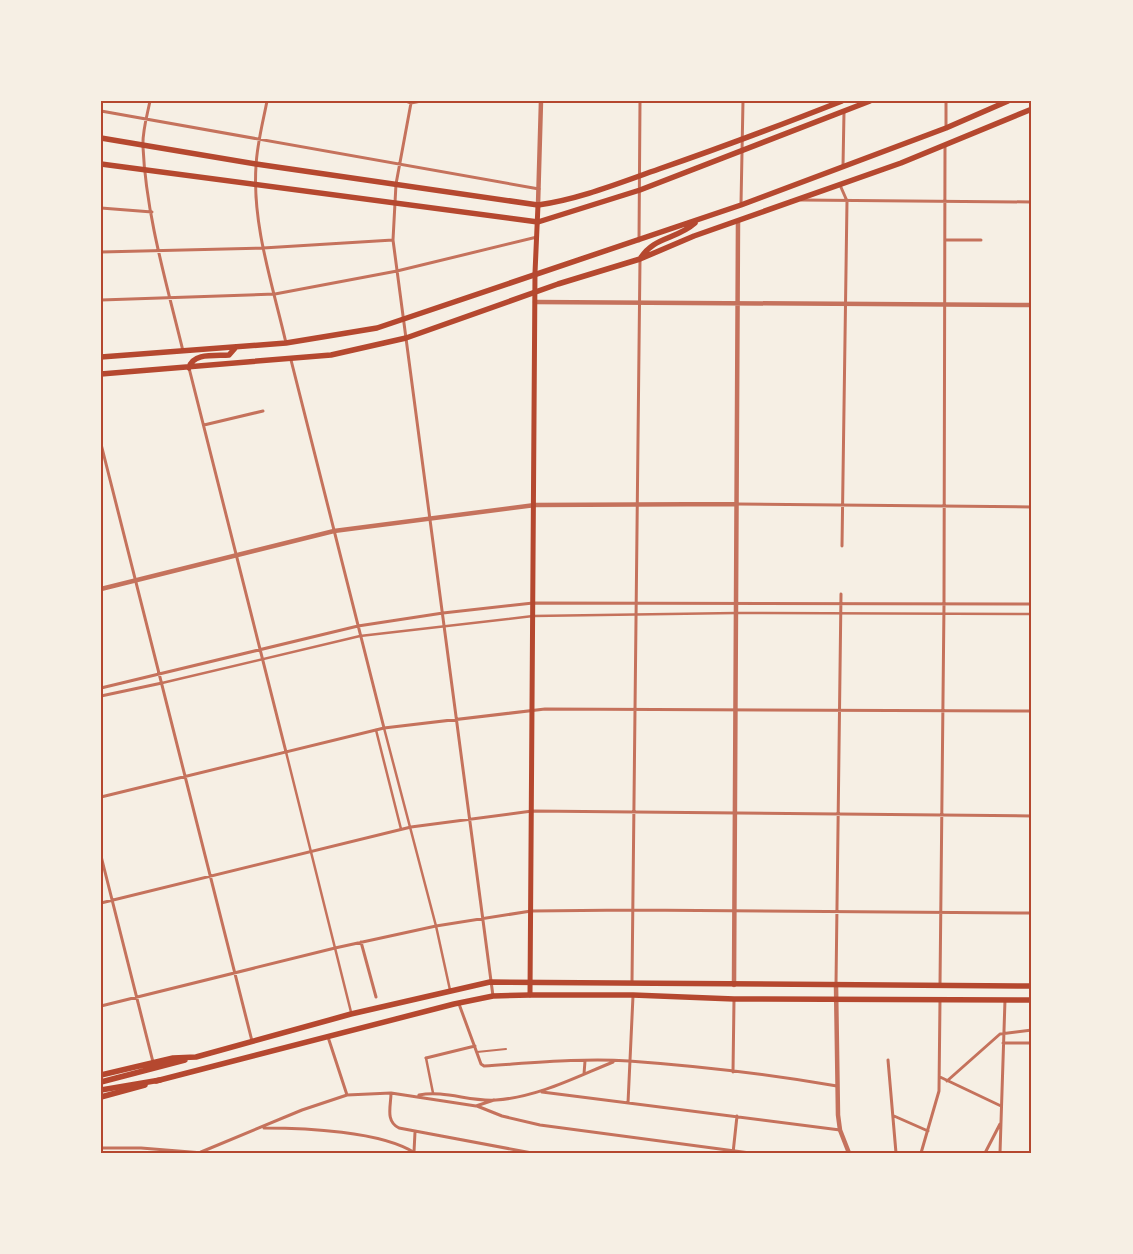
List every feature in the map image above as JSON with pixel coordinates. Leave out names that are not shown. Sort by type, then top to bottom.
[{"type":"main road","points":[[101,138],[256,164],[538,205],[560,202],[640,176],[742,140],[842,101]]},
{"type":"main road","points":[[101,164],[538,222],[640,190],[870,101]]},
{"type":"main road","points":[[101,357],[286,343],[352,334],[403,321],[535,273],[741,205],[946,128],[1008,101]]},
{"type":"main road","points":[[101,374],[291,360],[331,355],[406,338],[535,292],[640,259],[694,236],[738,222],[946,145],[1032,109]]},
{"type":"main road","points":[[530,995],[535,505],[535,273],[538,205]]},
{"type":"main road","points":[[640,259],[650,246],[680,233],[699,220]]},
{"type":"main road","points":[[189,368],[192,361],[197,357],[229,355],[236,347]]},
{"type":"main road","points":[[101,1082],[351,1014],[490,982],[1032,986]]},
{"type":"main road","points":[[101,1097],[160,1080],[459,1003],[493,996],[633,995],[734,999],[1032,1000]]},
{"type":"main road","points":[[101,1075],[173,1058],[196,1057]]},
{"type":"main road","points":[[101,1090],[160,1080]]},
{"type":"street","points":[[150,101],[143,145],[146,170],[159,251],[183,351]]},
{"type":"street","points":[[267,101],[256,164],[256,185],[263,248],[286,343]]},
{"type":"street","points":[[406,101],[411,103],[421,101]]},
{"type":"street","points":[[538,205],[540,189],[541,101]]},
{"type":"street","points":[[639,240],[640,101]]},
{"type":"street","points":[[741,205],[743,101]]},
{"type":"street","points":[[946,101],[946,128]]},
{"type":"street","points":[[411,103],[396,184],[393,240],[493,996]]},
{"type":"street","points":[[101,111],[540,189]]},
{"type":"street","points":[[843,166],[844,112]]},
{"type":"street","points":[[940,985],[946,145]]},
{"type":"street","points":[[840,185],[847,201],[842,546]]},
{"type":"street","points":[[798,200],[1032,202]]},
{"type":"street","points":[[101,208],[152,212]]},
{"type":"street","points":[[734,985],[738,222]]},
{"type":"street","points":[[101,300],[274,294],[397,271],[538,236]]},
{"type":"street","points":[[101,252],[263,248],[393,240]]},
{"type":"street","points":[[946,240],[981,240]]},
{"type":"street","points":[[632,982],[640,259]]},
{"type":"street","points":[[535,302],[1032,305]]},
{"type":"street","points":[[291,360],[360,636],[436,926],[450,990]]},
{"type":"street","points":[[189,368],[351,1014]]},
{"type":"street","points":[[204,425],[263,411]]},
{"type":"street","points":[[101,444],[252,1041]]},
{"type":"street","points":[[101,589],[334,530],[535,505],[737,504],[1032,507]]},
{"type":"street","points":[[841,594],[836,985],[837,1086],[840,1130],[849,1153]]},
{"type":"street","points":[[101,688],[358,626],[443,613],[534,603],[1032,604]]},
{"type":"street","points":[[101,696],[360,636],[533,616],[736,613],[1032,614]]},
{"type":"street","points":[[101,797],[384,728],[533,711],[840,710],[1032,712]]},
{"type":"street","points":[[376,730],[401,829]]},
{"type":"street","points":[[101,903],[401,829],[468,818],[532,811],[1032,816]]},
{"type":"street","points":[[101,856],[153,1062]]},
{"type":"street","points":[[101,1006],[362,942],[436,926],[531,911],[632,910],[1032,914]]},
{"type":"street","points":[[362,942],[376,997]]},
{"type":"street","points":[[628,1103],[628,1061],[633,995]]},
{"type":"street","points":[[733,1072],[734,999]]},
{"type":"street","points":[[921,1153],[940,1077],[940,1000]]},
{"type":"street","points":[[1000,1153],[1005,1000]]},
{"type":"street","points":[[459,1003],[482,1065],[628,1061],[733,1072],[837,1086]]},
{"type":"street","points":[[947,1081],[990,1041],[1004,1034],[1032,1030]]},
{"type":"street","points":[[328,1037],[347,1095]]},
{"type":"street","points":[[1003,1043],[1032,1044]]},
{"type":"street","points":[[434,1093],[426,1058],[475,1046]]},
{"type":"street","points":[[888,1060],[896,1153]]},
{"type":"street","points":[[584,1074],[585,1061]]},
{"type":"street","points":[[476,1106],[494,1100],[542,1092],[615,1061]]},
{"type":"street","points":[[940,1077],[1001,1106]]},
{"type":"street","points":[[542,1092],[840,1130]]},
{"type":"street","points":[[391,1093],[390,1118],[394,1126],[415,1132],[532,1153]]},
{"type":"street","points":[[101,1148],[141,1148],[202,1153],[302,1110],[347,1095],[391,1093],[476,1106],[502,1116],[540,1125],[750,1153]]},
{"type":"street","points":[[416,1096],[434,1093],[494,1100]]},
{"type":"street","points":[[733,1151],[737,1116]]},
{"type":"street","points":[[894,1116],[928,1131]]},
{"type":"street","points":[[986,1153],[1001,1122]]},
{"type":"street","points":[[261,1128],[300,1129],[353,1135],[389,1142],[414,1152],[415,1132]]},
{"type":"lane","points":[[477,1052],[506,1049]]}]
